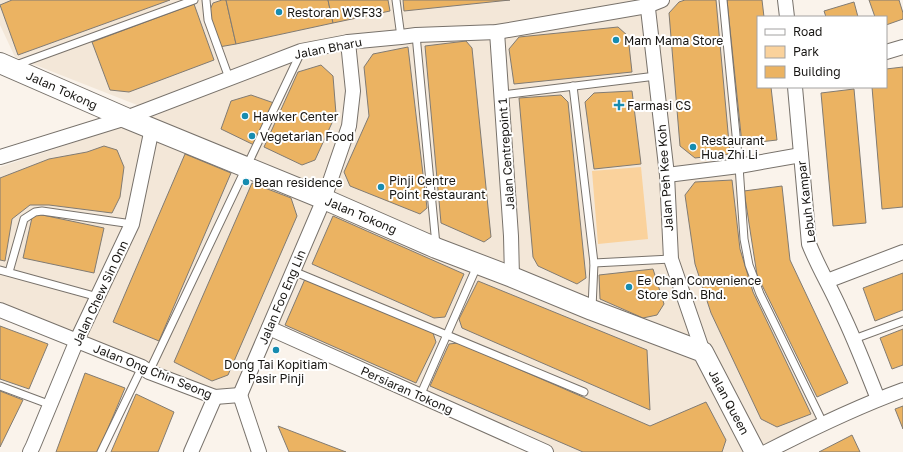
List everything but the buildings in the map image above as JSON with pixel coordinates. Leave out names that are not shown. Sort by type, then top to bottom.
[{"type":"main road","name":"Jalan Tokong","points":[[5,65],[126,118],[324,199],[436,248],[703,352]]},
{"type":"main road","name":"Jalan Queen","points":[[703,352],[755,452]]},
{"type":"street","name":"Jalan Bharu","points":[[0,157],[126,118],[302,51],[348,42],[416,35],[497,32],[662,0]]},
{"type":"street","points":[[785,0],[787,16]]},
{"type":"street","name":"Jalan Peh Kee Koh","points":[[647,3],[667,175],[671,259],[703,352]]},
{"type":"street","name":"Jalan Centrepoint 1","points":[[497,32],[511,236],[512,277]]},
{"type":"street","name":"Jalan Foo Eng Lin","points":[[240,395],[324,199],[349,126],[353,92],[348,42]]},
{"type":"street","points":[[887,52],[903,47]]},
{"type":"street","name":"Lebuh Kampar","points":[[796,88],[800,155],[809,244],[854,339],[878,399]]},
{"type":"street","name":"Jalan Chew Sin Onn","points":[[30,452],[77,340],[132,224],[152,128]]},
{"type":"street","points":[[667,175],[739,166],[800,155]]},
{"type":"street","points":[[827,281],[903,252]]},
{"type":"street","name":"Jalan Ong Chin Seong","points":[[0,310],[77,340],[145,370],[215,397],[240,395]]},
{"type":"street","name":"Persiaran Tokong","points":[[269,328],[546,452]]},
{"type":"street","points":[[766,452],[823,423],[878,399],[903,390]]},
{"type":"street","points":[[240,395],[259,452]]},
{"type":"street","points":[[191,452],[215,397]]},
{"type":"lane","points":[[5,65],[194,0]]},
{"type":"lane","points":[[206,0],[208,20],[229,78]]},
{"type":"lane","points":[[396,0],[401,37]]},
{"type":"lane","points":[[723,0],[739,166],[744,239],[749,265],[760,294],[823,423]]},
{"type":"lane","points":[[416,35],[436,248]]},
{"type":"lane","points":[[101,452],[105,441],[145,370],[246,168],[302,51]]},
{"type":"lane","points":[[502,95],[656,76]]},
{"type":"lane","points":[[573,86],[594,263],[592,310]]},
{"type":"lane","points":[[9,272],[24,219],[35,212],[42,211],[132,224]]},
{"type":"lane","points":[[594,263],[671,259]]},
{"type":"lane","points":[[420,396],[478,264]]},
{"type":"lane","points":[[0,270],[98,297]]},
{"type":"lane","points":[[293,271],[584,392]]},
{"type":"lane","points":[[854,339],[903,321]]},
{"type":"lane","points":[[0,386],[50,405]]},
{"type":"shaded area","points":[[0,0],[717,0],[751,273],[824,422],[768,452],[547,452],[268,328],[240,394],[216,397],[0,311],[0,167],[160,114],[15,57],[0,25]]},
{"type":"green space","points":[[641,167],[648,239],[598,244],[592,171]]},
{"type":"place","name":"Restoran WSF33","points":[[279,12]]},
{"type":"place","name":"Mam Mama Store","points":[[616,40]]},
{"type":"place","name":"Farmasi CS","points":[[619,105]]},
{"type":"place","name":"Hawker Center","points":[[245,116]]},
{"type":"place","name":"Vegetarian Food","points":[[252,136]]},
{"type":"place","name":"Restaurant Hua Zhi Li","points":[[693,147]]},
{"type":"place","name":"Bean residence","points":[[246,182]]},
{"type":"place","name":"Pinji Centre Point Restaurant","points":[[381,187]]},
{"type":"place","name":"Ee Chan Convenience Store Sdn. Bhd.","points":[[629,287]]},
{"type":"place","name":"Dong Tai Kopitiam Pasir Pinji","points":[[276,350]]}]
